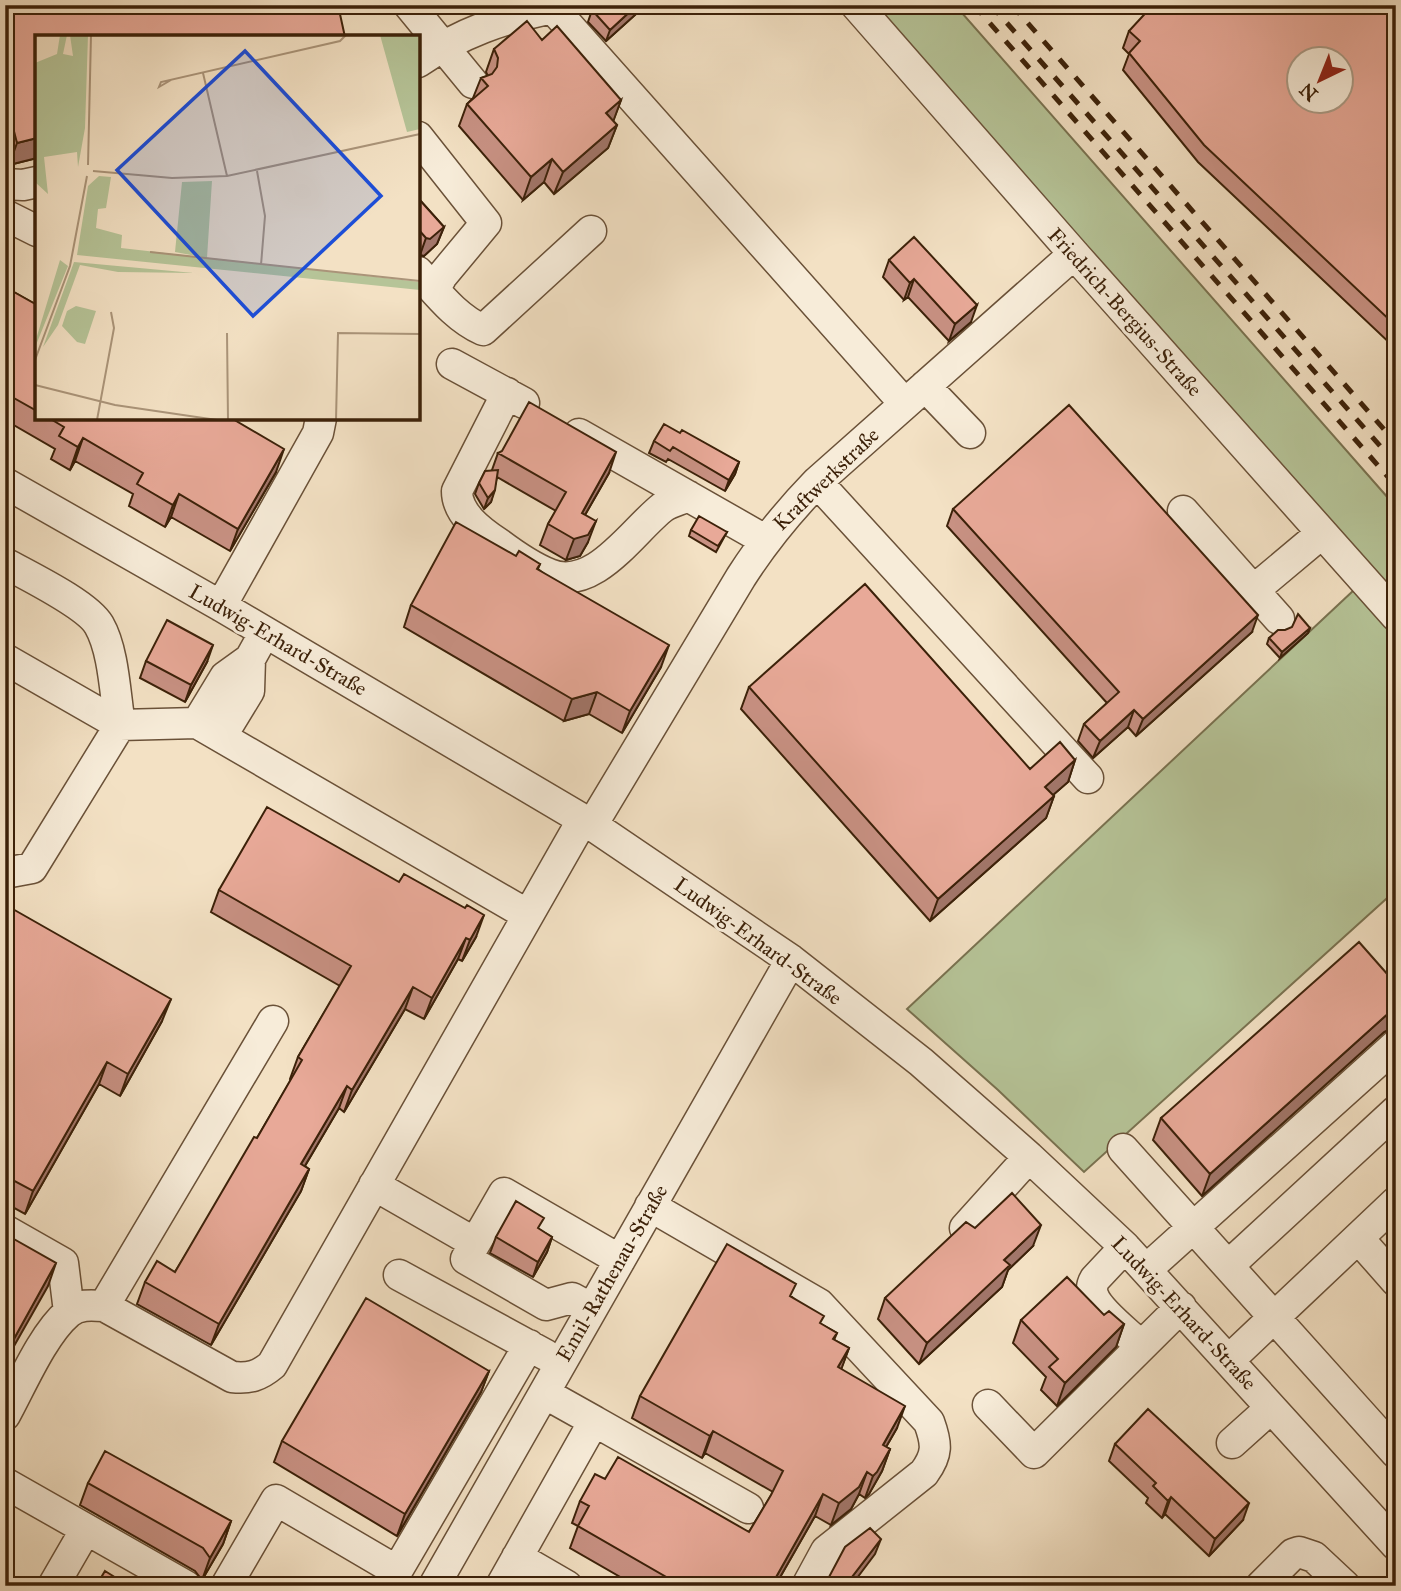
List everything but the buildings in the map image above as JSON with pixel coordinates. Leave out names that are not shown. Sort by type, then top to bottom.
[{"type":"street","points":[[410,5],[430,54],[473,83]]},
{"type":"street","name":"Friedrich-Bergius-Straße","points":[[856,5],[1396,616]]},
{"type":"street","points":[[430,54],[510,17],[552,7],[915,395],[970,433]]},
{"type":"street","points":[[420,139],[486,223],[442,276],[426,281],[455,313],[471,324],[484,330],[591,231]]},
{"type":"street","points":[[5,184],[35,182]]},
{"type":"street","points":[[5,215],[35,230]]},
{"type":"street","name":"Kraftwerkstraße","points":[[104,1306],[232,1377],[246,1379],[261,1374],[272,1365],[528,915],[588,822],[684,692],[765,540],[817,482],[1074,254]]},
{"type":"street","points":[[452,364],[765,540]]},
{"type":"street","points":[[507,393],[457,491],[457,503],[490,538],[519,558],[551,576],[577,576],[603,564],[664,506],[688,496]]},
{"type":"street","points":[[221,606],[318,433],[321,420]]},
{"type":"street","points":[[817,482],[1088,778]]},
{"type":"street","name":"Ludwig-Erhard-Straße","points":[[5,483],[221,606],[588,822],[791,960],[921,1062],[1029,1157],[1125,1247],[1396,1545]]},
{"type":"street","points":[[1183,512],[1279,619]]},
{"type":"street","points":[[1254,590],[1322,533]]},
{"type":"street","points":[[5,563],[83,608],[99,623],[107,646],[120,725],[32,868],[5,873]]},
{"type":"street","points":[[209,730],[249,691],[250,659],[265,632]]},
{"type":"street","points":[[5,659],[120,725],[209,730],[528,915]]},
{"type":"street","name":"Emil-Rathenau-Straße","points":[[434,1586],[791,960]]},
{"type":"street","points":[[5,1415],[50,1333],[69,1312],[87,1304],[104,1306],[273,1021]]},
{"type":"street","points":[[1147,1269],[1396,1045]]},
{"type":"street","points":[[1368,1070],[1396,1100]]},
{"type":"street","points":[[1228,1266],[1396,1111]]},
{"type":"street","points":[[1124,1149],[1396,1453]]},
{"type":"street","points":[[965,1228],[1029,1157]]},
{"type":"street","points":[[374,1185],[475,1243]]},
{"type":"street","points":[[592,1309],[572,1298],[546,1305],[466,1259],[504,1193],[620,1259]]},
{"type":"street","points":[[1229,1360],[1396,1202]]},
{"type":"street","points":[[650,1206],[820,1304],[929,1422],[936,1441],[933,1460],[924,1473],[826,1551],[807,1586]]},
{"type":"street","points":[[5,1230],[64,1263],[69,1312]]},
{"type":"street","points":[[1358,1238],[1396,1281]]},
{"type":"street","points":[[1125,1247],[1095,1279],[1092,1294],[1097,1303],[1141,1346]]},
{"type":"street","points":[[398,1275],[561,1363]]},
{"type":"street","points":[[988,1405],[1034,1452],[1181,1307]]},
{"type":"street","points":[[226,1586],[276,1500],[397,1571],[529,1346]]},
{"type":"street","points":[[544,1393],[748,1508]]},
{"type":"street","points":[[1232,1443],[1272,1408]]},
{"type":"street","points":[[501,1586],[594,1421]]},
{"type":"street","points":[[5,1483],[186,1586]]},
{"type":"street","points":[[53,1586],[86,1529]]},
{"type":"street","points":[[1264,1585],[1293,1554],[1299,1552],[1314,1557],[1345,1586]]},
{"type":"street","points":[[517,1557],[567,1586]]},
{"type":"green space","points":[[870,5],[955,5],[1396,507],[1396,602]]},
{"type":"green space","points":[[1354,590],[1396,636],[1396,890],[1084,1172],[907,1009]]},
{"type":"railway","points":[[974,5],[1396,486]]},
{"type":"railway","points":[[991,5],[1396,464]]},
{"type":"railway","points":[[1012,5],[1396,443]]}]
